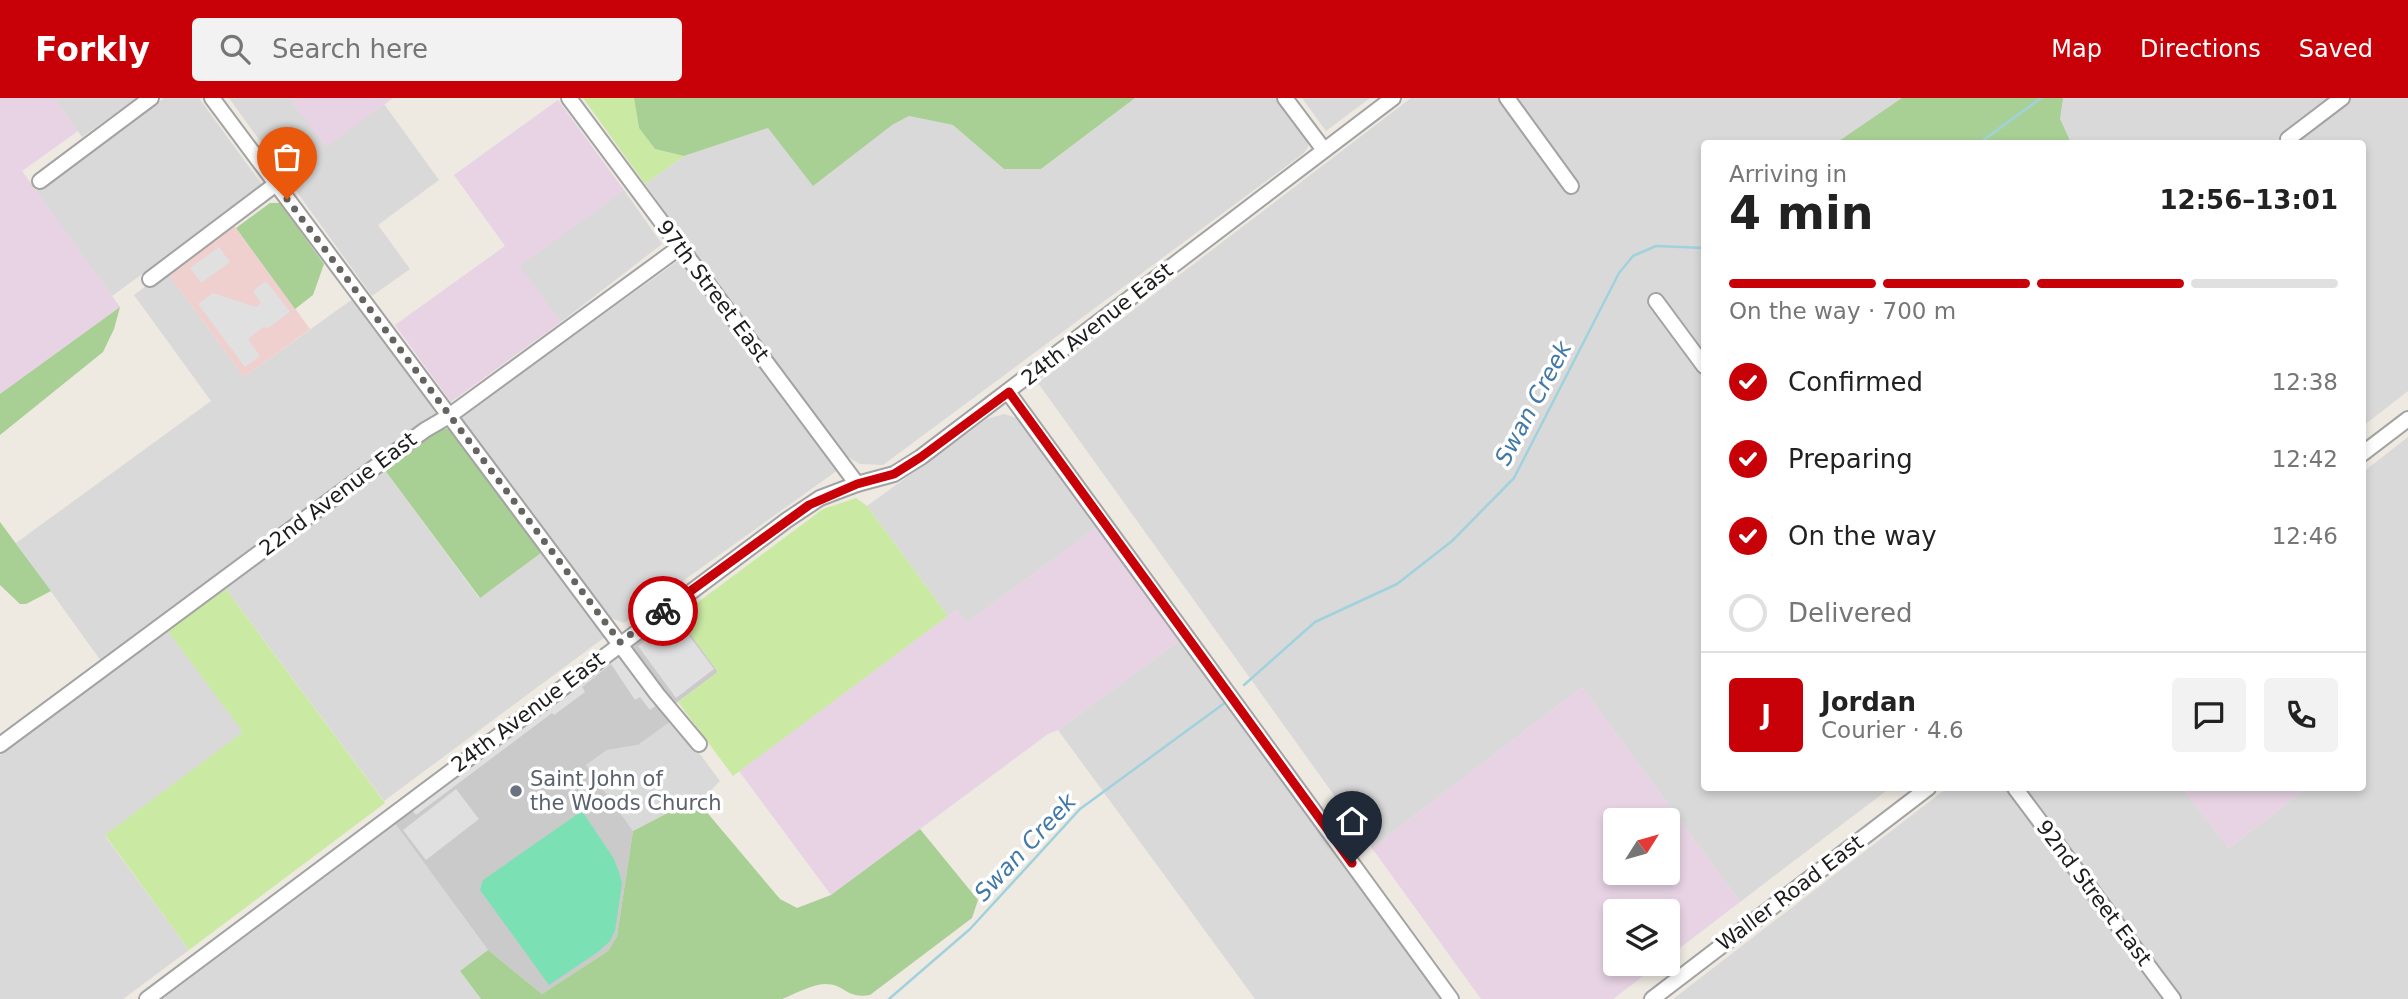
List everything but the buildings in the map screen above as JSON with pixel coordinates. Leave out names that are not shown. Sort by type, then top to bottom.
[{"type":"street","points":[[40,181],[151,98]]},
{"type":"street","points":[[212,98],[657,694],[699,744]]},
{"type":"street","name":"97th Street East","points":[[569,98],[857,484]]},
{"type":"street","points":[[1285,98],[1324,150]]},
{"type":"street","name":"24th Avenue East","points":[[147,999],[620,642],[809,505],[857,484],[894,474],[921,457],[1393,98]]},
{"type":"street","points":[[1507,98],[1571,186]]},
{"type":"street","points":[[2288,139],[2342,98]]},
{"type":"street","points":[[150,279],[276,184]]},
{"type":"street","name":"22nd Avenue East","points":[[0,746],[425,430],[449,416],[680,247]]},
{"type":"street","points":[[1656,300],[1701,362]]},
{"type":"street","points":[[1009,392],[1451,999]]},
{"type":"street","points":[[2366,451],[2408,419]]},
{"type":"street","name":"Waller Road East","points":[[1652,999],[1924,791]]},
{"type":"street","name":"92nd Street East","points":[[2017,791],[2173,999]]},
{"type":"shaded area","points":[[0,98],[54,98],[78,131],[22,171],[120,307],[0,394]]},
{"type":"shaded area","points":[[54,98],[137,98],[82,137]]},
{"type":"shaded area","points":[[164,98],[199,98],[263,186],[112,296],[36,191]]},
{"type":"shaded area","points":[[229,98],[289,98],[326,146],[384,104],[439,180],[378,225],[410,269],[372,296]]},
{"type":"shaded area","points":[[289,98],[393,98],[326,147]]},
{"type":"shaded area","points":[[1135,98],[1280,98],[1308,141],[1308,147],[1304,153],[883,465],[860,464],[844,455],[645,184],[684,156],[768,128],[892,125],[909,116],[953,125],[1004,169],[1041,169]]},
{"type":"shaded area","points":[[1302,98],[1370,98],[1326,131]]},
{"type":"shaded area","points":[[1411,98],[2408,98],[2408,391],[2366,424],[2366,140],[1701,140],[1701,791],[1886,791],[1740,902],[1680,820],[1680,808],[1671,808],[1582,687],[1372,848],[1038,383]]},
{"type":"shaded area","points":[[558,100],[624,190],[520,266],[561,322],[451,402],[395,325],[505,246],[454,175]]},
{"type":"shaded area","points":[[624,190],[662,244],[561,322],[519,266]]},
{"type":"shaded area","points":[[232,223],[310,329],[244,377],[166,271]]},
{"type":"shaded area","points":[[219,247],[230,262],[201,283],[190,268]]},
{"type":"shaded area","points":[[683,257],[838,470],[624,623],[611,618],[459,419]]},
{"type":"shaded area","points":[[166,271],[244,377],[354,298],[439,416],[101,661],[16,543],[211,401],[134,295]]},
{"type":"shaded area","points":[[266,281],[290,312],[248,339],[260,356],[245,367],[198,304],[213,293],[256,307],[261,303],[253,291]]},
{"type":"shaded area","points":[[1004,414],[1023,420],[1100,525],[966,623],[956,610],[948,616],[867,506],[987,419]]},
{"type":"shaded area","points":[[2408,437],[2408,999],[1673,999],[1943,791],[2184,791],[2229,848],[2303,791],[2366,791],[2366,470]]},
{"type":"shaded area","points":[[384,469],[479,598],[541,553],[605,637],[384,801],[225,588]]},
{"type":"shaded area","points":[[1100,525],[1183,638],[831,895],[739,771],[956,610],[966,623]]},
{"type":"shaded area","name":"Saint John of the Woods Church","points":[[672,608],[718,672],[667,710],[674,719],[638,745],[607,750],[586,765],[633,831],[617,936],[608,951],[542,994],[488,950],[391,818]]},
{"type":"shaded area","points":[[676,618],[714,669],[676,698],[638,646]]},
{"type":"shaded area","points":[[167,630],[244,732],[105,836],[189,950],[123,999],[0,999],[0,755]]},
{"type":"shaded area","points":[[1183,638],[1444,999],[1255,999],[1058,730]]},
{"type":"shaded area","points":[[617,648],[659,703],[650,710],[640,697],[635,700],[611,664],[582,687],[585,692],[554,715],[552,713],[416,815],[409,806]]},
{"type":"shaded area","points":[[1582,687],[1671,808],[1603,808],[1603,886],[1680,886],[1680,820],[1740,902],[1680,948],[1680,899],[1603,899],[1603,976],[1643,976],[1613,999],[1481,999],[1372,848]]},
{"type":"shaded area","points":[[674,719],[720,781],[699,803],[685,804],[633,831],[586,765],[607,750],[638,745]]},
{"type":"shaded area","points":[[456,789],[479,819],[426,860],[403,830]]},
{"type":"shaded area","points":[[2184,791],[2303,791],[2229,848]]},
{"type":"shaded area","points":[[391,818],[488,950],[460,971],[481,999],[158,999]]},
{"type":"green space","points":[[583,98],[634,98],[639,128],[655,149],[684,156],[645,184]]},
{"type":"green space","points":[[634,98],[1135,98],[1041,169],[1004,169],[953,125],[909,116],[892,125],[813,186],[768,128],[684,156],[655,149],[639,128]]},
{"type":"green space","points":[[1902,98],[2063,98],[2060,119],[2070,140],[1840,140]]},
{"type":"green space","points":[[270,203],[280,203],[324,264],[313,295],[295,309],[236,228]]},
{"type":"green space","points":[[120,307],[114,329],[103,352],[0,435],[0,394]]},
{"type":"green space","points":[[441,428],[450,429],[541,553],[480,598],[384,469]]},
{"type":"green space","points":[[856,498],[867,506],[948,616],[733,776],[678,702],[718,672],[678,617],[823,509]]},
{"type":"green space","points":[[0,522],[51,591],[26,604],[20,604],[0,585]]},
{"type":"green space","points":[[225,588],[385,803],[189,950],[105,835],[243,732],[167,630]]},
{"type":"green space","points":[[699,803],[780,899],[797,908],[831,895],[920,829],[978,900],[972,918],[870,995],[855,995],[837,986],[820,984],[782,999],[481,999],[460,971],[488,950],[542,994],[608,951],[617,936],[633,831],[685,804]]},
{"type":"green space","points":[[582,811],[614,859],[619,872],[622,883],[615,931],[610,941],[598,952],[549,985],[480,890],[483,880]]},
{"type":"waterway","name":"Swan Creek","points":[[1983,140],[2041,98]]},
{"type":"waterway","name":"Swan Creek","points":[[1244,685],[1315,622],[1397,584],[1452,541],[1514,478],[1619,273],[1633,256],[1656,246],[1701,248]]},
{"type":"waterway","name":"Swan Creek","points":[[889,999],[970,929],[1080,809],[1226,702]]},
{"type":"way so far","points":[[287,199],[620,642],[663,611]]},
{"type":"place","name":"Saint John of the Woods Church","points":[[516,791]]},
{"type":"route","points":[[663,611],[820,498],[894,474],[1009,392],[1352,863]]}]
